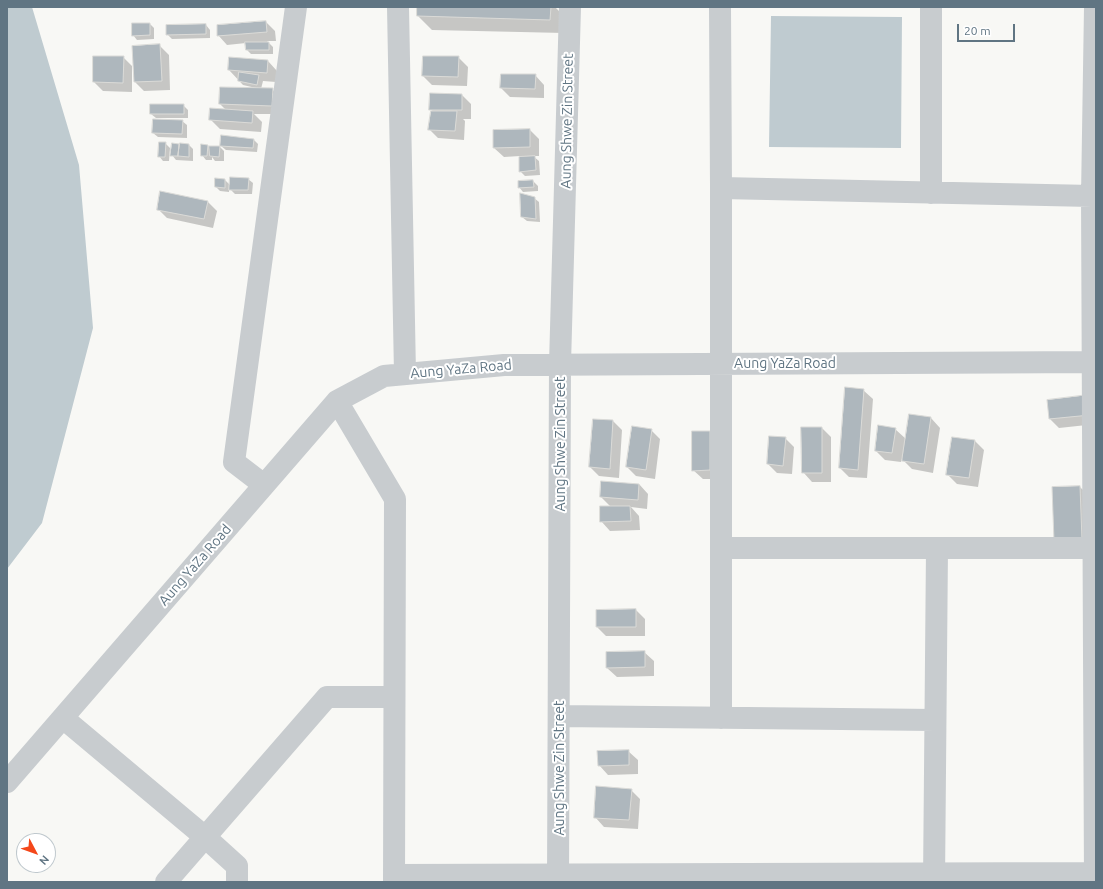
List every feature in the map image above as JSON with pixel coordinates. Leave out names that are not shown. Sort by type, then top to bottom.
[{"type":"street","points":[[264,485],[234,462],[296,7]]},
{"type":"street","points":[[398,7],[405,374]]},
{"type":"street","name":"Aung Shwe Zin Street","points":[[558,878],[560,364],[570,7]]},
{"type":"street","points":[[720,7],[721,718]]},
{"type":"street","points":[[931,7],[931,193]]},
{"type":"street","points":[[337,401],[395,499],[394,878],[934,878],[1095,876],[1094,362],[1092,196],[1095,7]]},
{"type":"street","points":[[721,188],[1092,196]]},
{"type":"street","name":"Aung YaZa Road","points":[[7,782],[337,401],[384,376],[504,365],[1094,362]]},
{"type":"street","points":[[721,548],[1094,548]]},
{"type":"street","points":[[934,878],[936,548]]},
{"type":"street","points":[[166,882],[327,697],[394,697]]},
{"type":"street","points":[[559,716],[935,720]]},
{"type":"street","points":[[62,718],[205,837],[237,866],[237,882]]},
{"type":"shaded area","points":[[7,7],[32,7],[79,165],[93,328],[42,523],[7,569]]},
{"type":"shaded area","points":[[771,16],[902,17],[901,148],[769,147]]},
{"type":"building","points":[[417,7],[551,7],[550,20],[417,16]]},
{"type":"building","points":[[266,21],[267,32],[217,36],[217,25]]},
{"type":"building","points":[[132,23],[150,23],[150,35],[132,36]]},
{"type":"building","points":[[206,24],[206,34],[166,35],[166,25]]},
{"type":"building","points":[[245,42],[269,42],[269,50],[246,50]]},
{"type":"building","points":[[160,44],[162,81],[134,82],[132,46]]},
{"type":"building","points":[[93,56],[124,56],[123,83],[93,82]]},
{"type":"building","points":[[423,56],[459,56],[458,77],[422,76]]},
{"type":"building","points":[[229,57],[268,60],[267,73],[228,70]]},
{"type":"building","points":[[239,72],[259,75],[257,85],[238,81]]},
{"type":"building","points":[[501,74],[536,74],[535,89],[500,88]]},
{"type":"building","points":[[220,87],[273,88],[272,106],[219,104]]},
{"type":"building","points":[[430,93],[462,94],[462,110],[429,110]]},
{"type":"building","points":[[150,104],[184,104],[184,114],[150,114]]},
{"type":"building","points":[[210,108],[253,111],[252,123],[209,120]]},
{"type":"building","points":[[431,111],[457,111],[455,131],[428,130]]},
{"type":"building","points":[[153,119],[183,120],[182,134],[152,133]]},
{"type":"building","points":[[530,129],[530,147],[493,148],[493,130]]},
{"type":"building","points":[[221,135],[254,139],[253,148],[220,146]]},
{"type":"building","points":[[159,142],[166,142],[165,157],[158,157]]},
{"type":"building","points":[[172,143],[179,144],[178,156],[170,156]]},
{"type":"building","points":[[180,143],[189,144],[189,157],[178,156]]},
{"type":"building","points":[[201,144],[208,145],[207,156],[201,156]]},
{"type":"building","points":[[209,146],[220,146],[219,157],[210,156]]},
{"type":"building","points":[[535,156],[536,170],[519,172],[519,157]]},
{"type":"building","points":[[230,177],[249,178],[248,190],[229,190]]},
{"type":"building","points":[[215,178],[225,179],[225,188],[215,187]]},
{"type":"building","points":[[533,180],[534,187],[518,188],[518,181]]},
{"type":"building","points":[[160,191],[208,201],[204,219],[157,210]]},
{"type":"building","points":[[520,193],[535,197],[536,219],[521,217]]},
{"type":"building","points":[[845,387],[864,389],[858,470],[839,468]]},
{"type":"building","points":[[1088,395],[1090,415],[1049,419],[1047,400]]},
{"type":"building","points":[[909,414],[931,417],[924,464],[902,461]]},
{"type":"building","points":[[593,419],[613,420],[610,469],[589,467]]},
{"type":"building","points":[[878,425],[896,428],[892,453],[875,451]]},
{"type":"building","points":[[632,426],[652,429],[646,470],[626,467]]},
{"type":"building","points":[[801,427],[822,427],[822,473],[802,473]]},
{"type":"building","points":[[692,431],[710,431],[710,470],[692,471]]},
{"type":"building","points":[[769,436],[786,437],[783,466],[767,464]]},
{"type":"building","points":[[952,437],[975,440],[969,478],[946,475]]},
{"type":"building","points":[[601,481],[639,484],[638,500],[600,497]]},
{"type":"building","points":[[1080,486],[1082,540],[1054,541],[1052,487]]},
{"type":"building","points":[[600,506],[630,506],[631,521],[600,522]]},
{"type":"building","points":[[636,609],[636,627],[596,627],[596,610]]},
{"type":"building","points":[[645,651],[645,667],[606,668],[606,652]]},
{"type":"building","points":[[629,750],[629,765],[598,766],[597,751]]},
{"type":"building","points":[[596,786],[632,789],[629,820],[594,818]]}]
